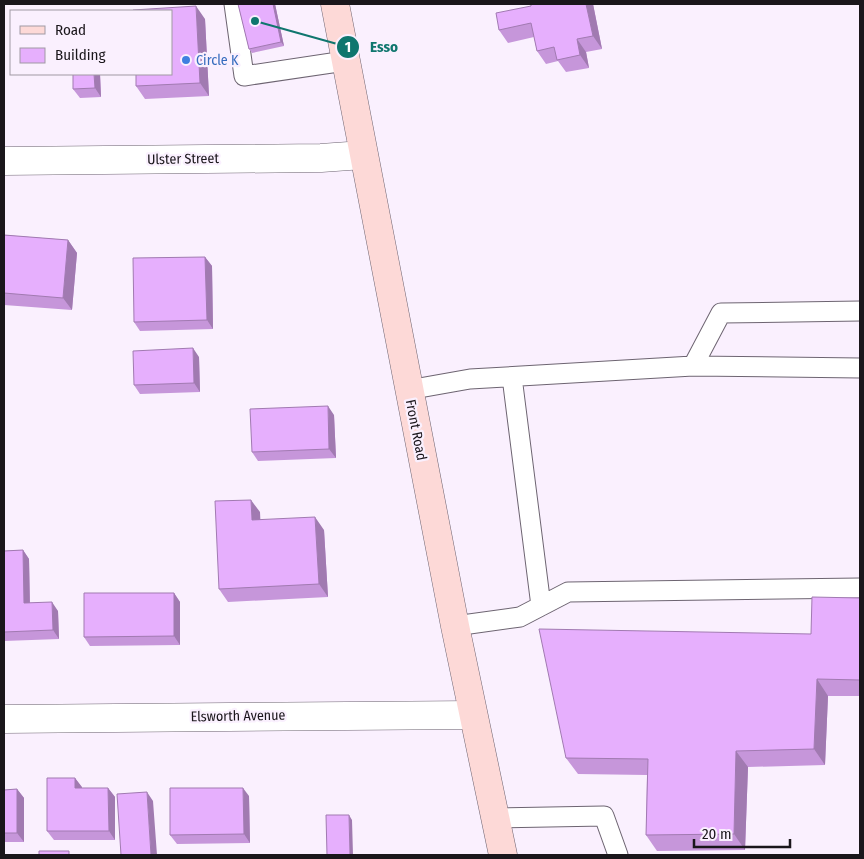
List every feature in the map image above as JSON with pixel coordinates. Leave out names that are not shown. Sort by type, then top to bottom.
[{"type":"main road","name":"Front Road","points":[[335,4],[472,715],[503,855]]},
{"type":"street","name":"Ulster Street","points":[[4,161],[321,158],[363,155]]},
{"type":"street","name":"Elsworth Avenue","points":[[4,719],[472,715]]},
{"type":"lane","points":[[234,4],[244,76],[345,61]]},
{"type":"lane","points":[[693,366],[721,313],[860,311]]},
{"type":"lane","points":[[408,390],[470,380],[693,366],[860,368]]},
{"type":"lane","points":[[512,377],[541,606]]},
{"type":"lane","points":[[455,626],[520,617],[568,592],[860,588]]},
{"type":"lane","points":[[495,818],[604,816],[618,855]]},
{"type":"building","points":[[238,4],[273,4],[281,42],[249,49]]},
{"type":"building","points":[[531,4],[586,4],[593,36],[577,39],[580,55],[557,60],[554,47],[537,51],[531,23],[499,30],[496,13],[531,6]]},
{"type":"building","points":[[196,6],[200,83],[136,86],[136,75],[172,75],[172,10],[133,10]]},
{"type":"building","points":[[73,75],[94,75],[95,88],[73,89]]},
{"type":"building","points":[[4,235],[68,240],[63,298],[4,293]]},
{"type":"building","points":[[205,257],[207,320],[134,322],[133,258]]},
{"type":"building","points":[[193,348],[194,383],[134,385],[133,351]]},
{"type":"building","points":[[328,406],[329,449],[252,452],[250,409]]},
{"type":"building","points":[[251,500],[252,520],[315,517],[319,584],[219,589],[215,501]]},
{"type":"building","points":[[23,550],[24,603],[52,602],[53,630],[4,632],[4,551]]},
{"type":"building","points":[[84,593],[174,593],[174,636],[84,637]]},
{"type":"building","points":[[812,597],[860,598],[860,680],[817,679],[814,749],[736,751],[734,834],[646,835],[648,759],[566,758],[539,629],[811,634]]},
{"type":"building","points":[[47,778],[75,778],[75,788],[108,788],[109,831],[47,831]]},
{"type":"building","points":[[170,788],[243,788],[244,834],[170,835]]},
{"type":"building","points":[[17,789],[17,833],[4,833],[4,790]]},
{"type":"building","points":[[147,792],[151,855],[121,855],[117,794]]},
{"type":"building","points":[[326,815],[349,815],[350,855],[327,855]]},
{"type":"building","points":[[39,851],[69,851],[69,855],[39,855]]},
{"type":"place","name":"Esso","points":[[255,21]]},
{"type":"place","name":"Circle K","points":[[186,60]]}]
